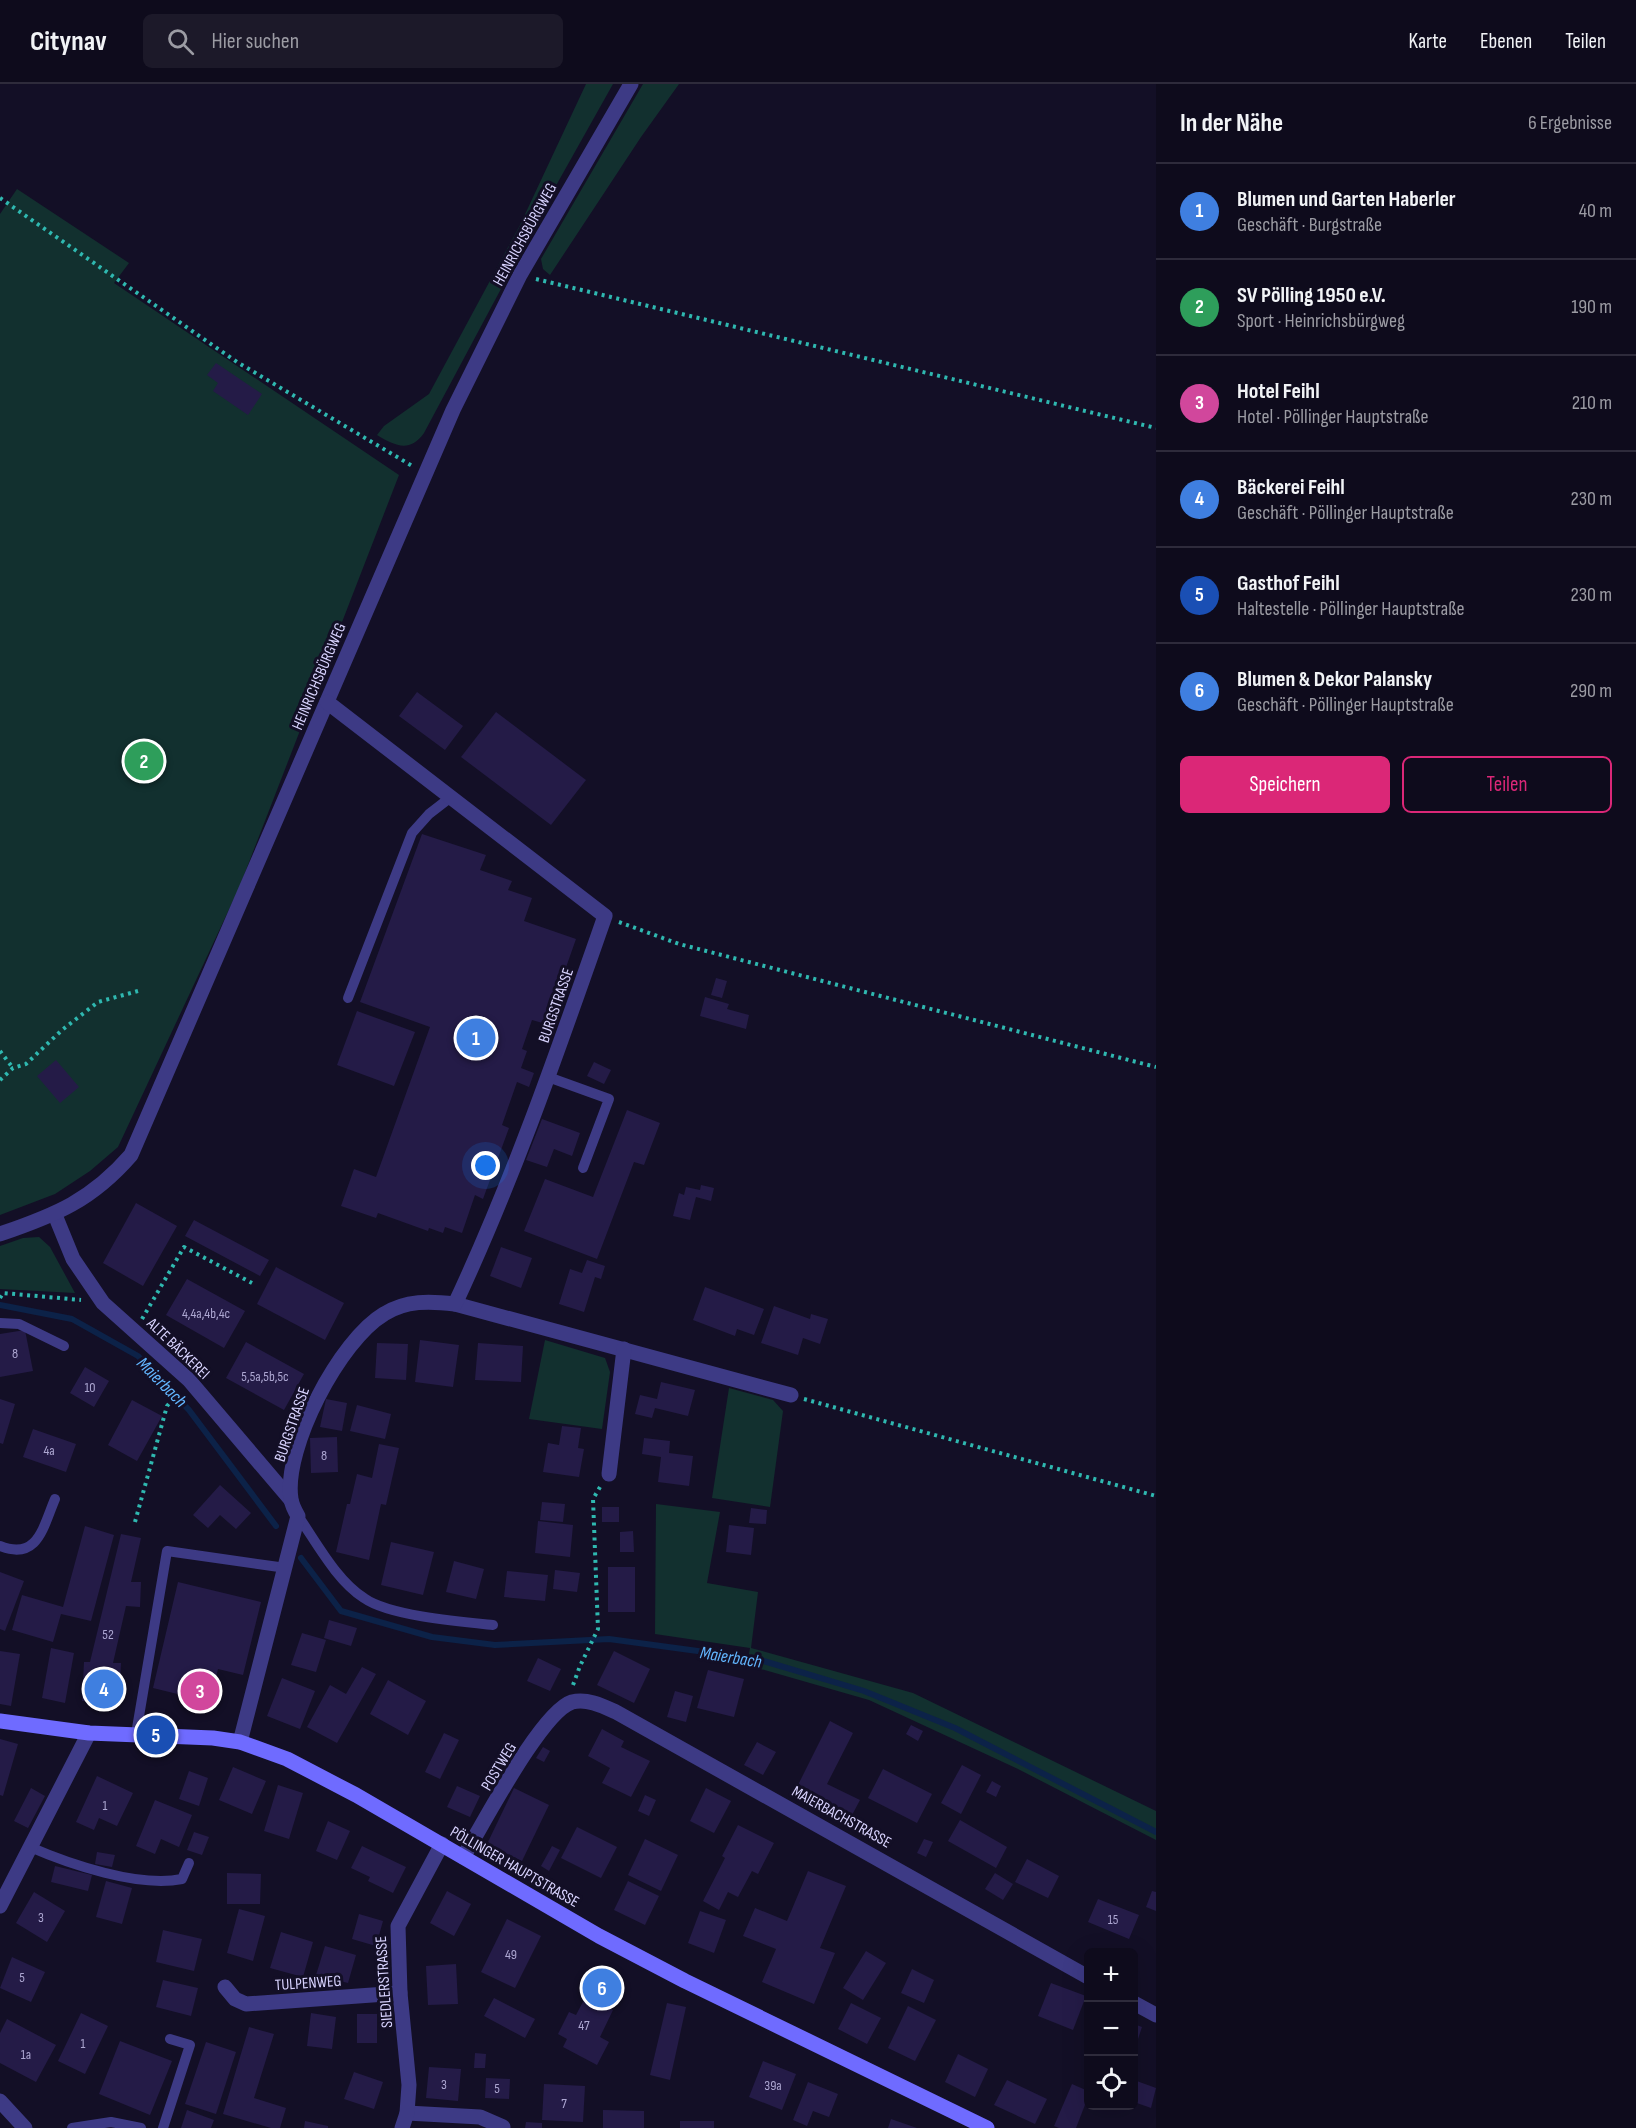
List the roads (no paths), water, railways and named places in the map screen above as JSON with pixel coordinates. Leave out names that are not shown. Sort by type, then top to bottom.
[{"type":"street","name":"HEINRICHSBÜRGWEG","points":[[0,1234],[55,1215],[98,1188],[131,1155],[424,473],[520,275],[631,84]]},
{"type":"street","points":[[327,702],[451,797]]},
{"type":"street","name":"BURGSTRASSE","points":[[451,797],[605,916],[494,1221],[455,1304]]},
{"type":"street","name":"ALTE BÄCKEREI","points":[[55,1215],[73,1258],[103,1303],[189,1380],[291,1500]]},
{"type":"street","name":"BURGSTRASSE","points":[[298,1516],[291,1500],[296,1454],[311,1412],[326,1381],[345,1351],[368,1324],[386,1312],[418,1302],[455,1304],[791,1395]]},
{"type":"street","points":[[609,1474],[624,1349]]},
{"type":"street","points":[[240,1742],[298,1516]]},
{"type":"street","name":"POSTWEG","points":[[464,1857],[541,1730],[561,1707],[572,1702]]},
{"type":"street","name":"MAIERBACHSTRASSE","points":[[572,1702],[597,1704],[616,1712],[1084,1974]]},
{"type":"street","name":"PÖLLINGER HAUPTSTRASSE","points":[[0,1721],[89,1733],[240,1742],[287,1759],[322,1776],[442,1844],[599,1936],[685,1981],[987,2128]]},
{"type":"street","points":[[0,1906],[89,1733]]},
{"type":"street","name":"SIEDLERSTRASSE","points":[[404,2121],[408,2066],[400,1993],[398,1926],[442,1844]]},
{"type":"street","name":"TULPENWEG","points":[[225,1987],[235,1999],[246,2004],[400,1993]]},
{"type":"street","points":[[1138,2004],[1156,2015]]},
{"type":"street","points":[[0,2101],[25,2128]]},
{"type":"street","points":[[404,2121],[480,2117],[503,2127]]},
{"type":"lane","points":[[348,998],[412,833],[429,814],[451,797]]},
{"type":"lane","points":[[548,1077],[609,1099],[583,1168]]},
{"type":"lane","points":[[0,1323],[19,1324],[64,1346]]},
{"type":"lane","points":[[0,1546],[19,1551],[30,1548],[37,1541],[55,1499]]},
{"type":"lane","points":[[298,1516],[340,1576],[364,1599],[400,1611],[454,1622],[493,1625]]},
{"type":"lane","points":[[136,1734],[167,1551],[286,1568]]},
{"type":"lane","points":[[30,1847],[63,1862],[119,1876],[172,1881],[182,1879],[189,1863]]},
{"type":"lane","points":[[163,2128],[190,2045],[170,2039]]},
{"type":"lane","points":[[72,2128],[111,2122],[141,2128]]},
{"type":"waterway","name":"Maierbach","points":[[0,1305],[72,1319],[138,1356],[189,1410],[276,1526]]},
{"type":"waterway","name":"Maierbach","points":[[301,1558],[341,1611],[432,1637],[495,1645],[609,1639],[757,1659],[864,1691],[955,1728],[1156,1832]]},
{"type":"place","name":"SV Pölling 1950 e.V.","points":[[144,761]]},
{"type":"place","name":"Blumen und Garten Haberler","points":[[476,1038]]},
{"type":"place","name":"Bäckerei Feihl","points":[[104,1689]]},
{"type":"place","name":"Hotel Feihl","points":[[200,1691]]},
{"type":"place","name":"Gasthof Feihl","points":[[156,1735]]},
{"type":"place","name":"Blumen & Dekor Palansky","points":[[602,1988]]}]
